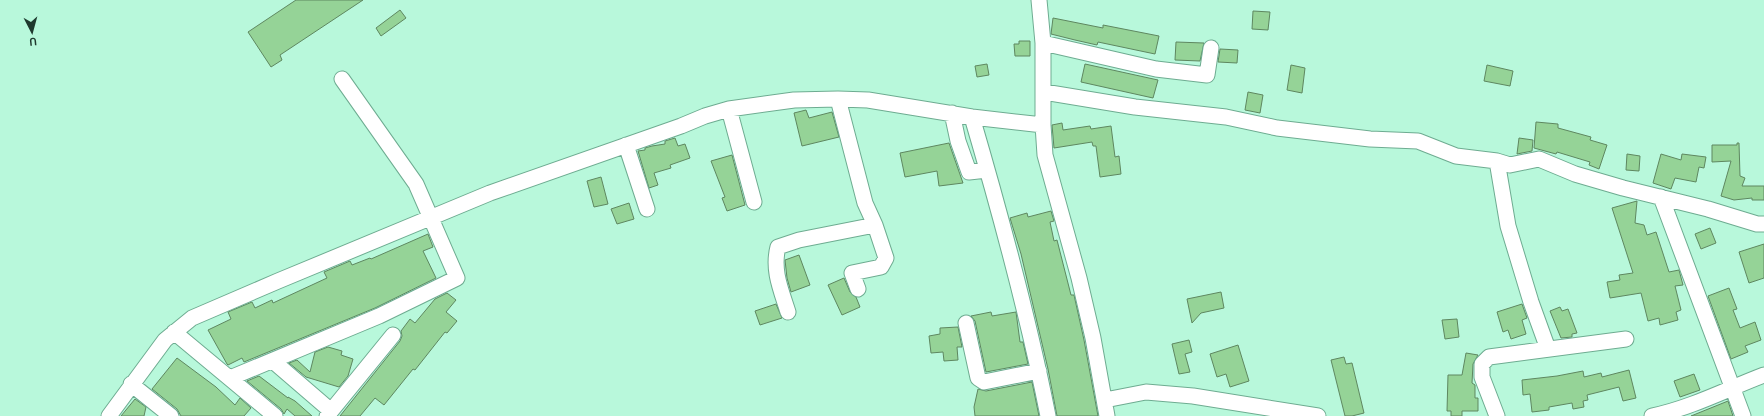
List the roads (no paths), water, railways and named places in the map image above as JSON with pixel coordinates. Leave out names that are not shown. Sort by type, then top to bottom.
[{"type":"street","points":[[1039,0],[1043,43],[1044,92],[1042,125],[1045,155],[1079,278],[1093,338],[1107,416]]},
{"type":"street","points":[[1043,43],[1156,69],[1207,75],[1211,48]]},
{"type":"street","points":[[230,378],[379,316],[457,278],[416,184],[342,79]]},
{"type":"street","points":[[1044,92],[1135,107],[1226,117],[1276,128],[1370,139],[1418,141],[1456,156],[1497,161],[1510,165],[1539,159],[1575,174],[1623,188],[1708,209],[1757,224],[1764,224]]},
{"type":"street","points":[[838,99],[866,203],[886,258],[881,267],[852,273],[858,289]]},
{"type":"street","points":[[109,416],[131,384],[165,340],[192,318],[490,193],[729,109],[794,100],[868,100],[972,117],[1042,125]]},
{"type":"street","points":[[729,109],[754,202]]},
{"type":"street","points":[[952,113],[958,141],[969,172],[987,170]]},
{"type":"street","points":[[972,117],[1017,278],[1048,416]]},
{"type":"street","points":[[626,145],[647,209]]},
{"type":"street","points":[[1497,161],[1508,226],[1530,302],[1548,349]]},
{"type":"street","points":[[1661,197],[1743,416]]},
{"type":"street","points":[[788,312],[776,272],[776,256],[778,247],[806,238],[875,225]]},
{"type":"street","points":[[966,323],[978,378],[984,382],[1039,371]]},
{"type":"street","points":[[174,332],[275,416]]},
{"type":"street","points":[[273,361],[329,414],[339,399],[393,335]]},
{"type":"street","points":[[1497,416],[1482,377],[1482,364],[1489,357],[1626,339]]},
{"type":"street","points":[[1652,416],[1704,400],[1732,387],[1764,375]]},
{"type":"street","points":[[131,384],[171,416]]},
{"type":"street","points":[[1105,400],[1146,392],[1193,396],[1318,416]]}]
